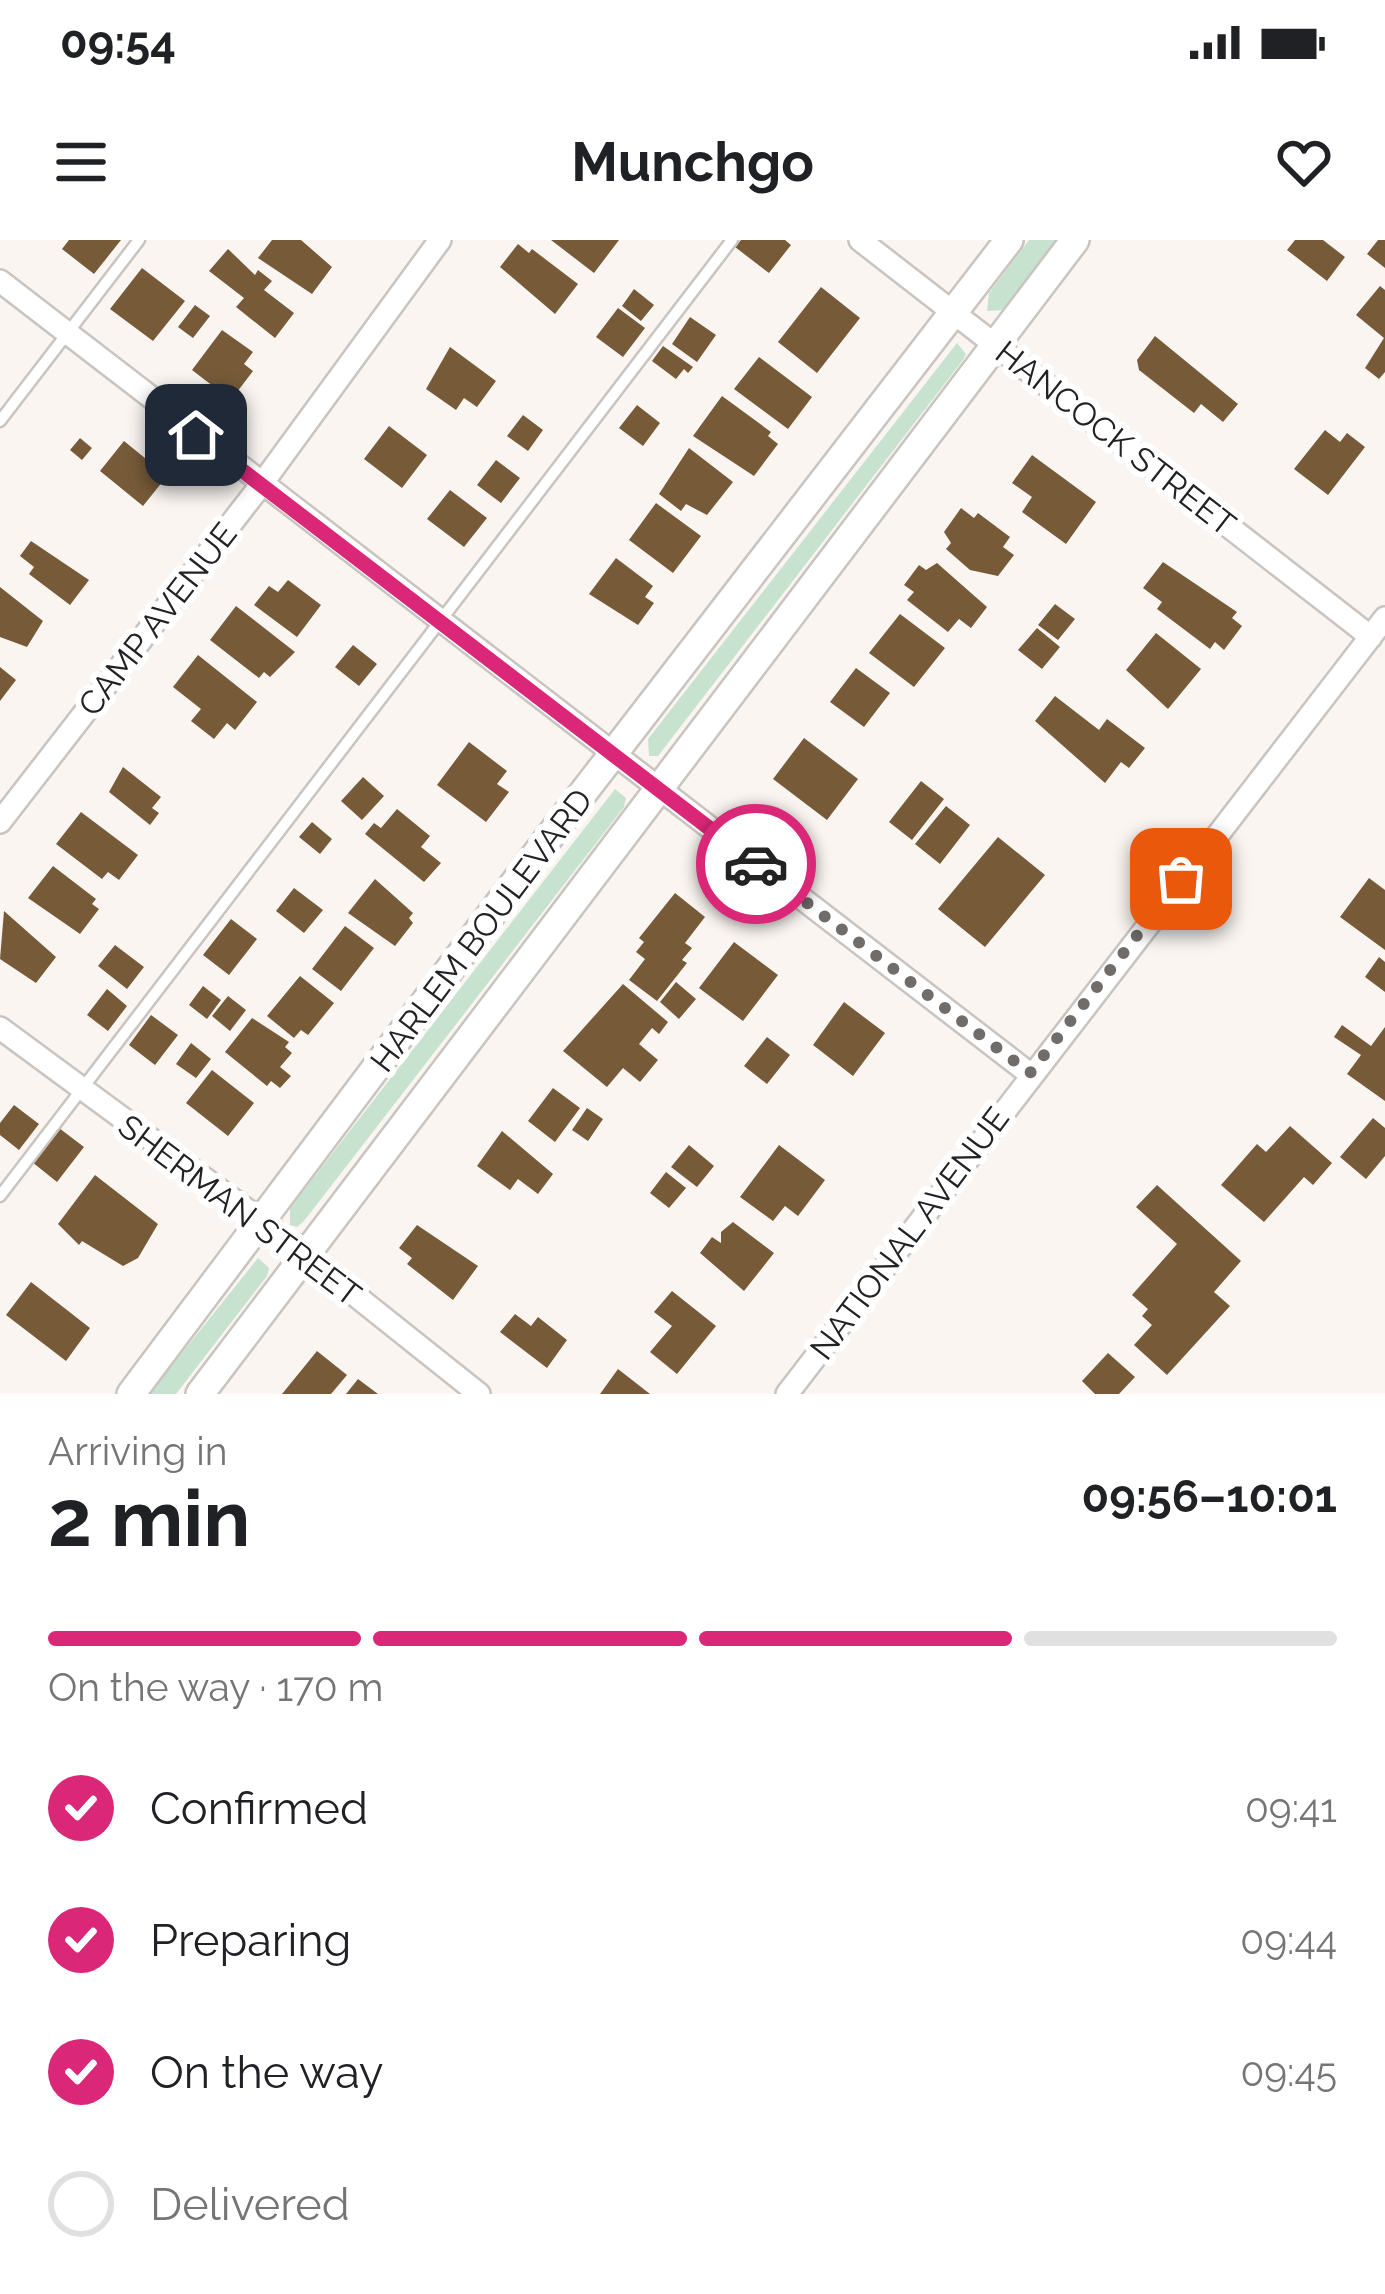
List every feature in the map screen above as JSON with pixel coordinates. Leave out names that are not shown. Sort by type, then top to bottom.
[{"type":"street","name":"CAMP AVENUE","points":[[0,822],[261,485],[440,240]]},
{"type":"street","name":"HANCOCK STREET","points":[[860,240],[1371,638]]},
{"type":"street","name":"HARLEM BOULEVARD","points":[[131,1394],[613,754],[1009,240]]},
{"type":"street","name":"HARLEM BOULEVARD","points":[[200,1394],[1075,240]]},
{"type":"street","points":[[0,281],[1030,1073]]},
{"type":"street","name":"NATIONAL AVENUE","points":[[788,1394],[1030,1073],[1385,619]]},
{"type":"street","name":"SHERMAN STREET","points":[[0,1028],[262,1220],[479,1394]]},
{"type":"lane","points":[[0,421],[139,240]]},
{"type":"lane","points":[[0,1196],[732,240]]},
{"type":"green space","points":[[1029,240],[1057,240],[1004,310],[987,311],[989,293]]},
{"type":"green space","points":[[957,343],[966,354],[963,360],[658,756],[649,756],[648,739]]},
{"type":"green space","points":[[615,789],[626,798],[624,807],[304,1221],[297,1227],[290,1225],[290,1208]]},
{"type":"green space","points":[[258,1258],[269,1268],[267,1276],[176,1394],[149,1394]]},
{"type":"building","points":[[69,240],[121,240],[94,274],[62,249]]},
{"type":"building","points":[[272,240],[301,240],[332,267],[312,294],[258,258]]},
{"type":"building","points":[[551,240],[619,240],[594,273]]},
{"type":"building","points":[[741,240],[785,240],[791,245],[769,273],[735,247]]},
{"type":"building","points":[[1295,240],[1323,240],[1345,257],[1327,281],[1287,250]]},
{"type":"building","points":[[1378,240],[1385,240],[1385,268],[1367,254]]},
{"type":"building","points":[[518,244],[529,253],[532,249],[578,284],[555,314],[500,267]]},
{"type":"building","points":[[228,249],[255,275],[258,270],[272,281],[264,290],[294,313],[275,338],[236,307],[244,298],[209,271]]},
{"type":"building","points":[[142,268],[185,301],[153,341],[110,309]]},
{"type":"building","points":[[1380,286],[1385,290],[1385,372],[1379,379],[1365,368],[1384,338],[1356,315]]},
{"type":"building","points":[[821,287],[860,318],[817,373],[778,342]]},
{"type":"building","points":[[634,289],[654,305],[641,321],[622,306]]},
{"type":"building","points":[[195,305],[210,316],[193,338],[178,327]]},
{"type":"building","points":[[618,308],[645,328],[623,357],[596,337]]},
{"type":"building","points":[[690,317],[716,335],[697,362],[672,344]]},
{"type":"building","points":[[222,330],[253,352],[244,364],[253,371],[231,400],[192,370]]},
{"type":"building","points":[[1155,336],[1238,404],[1223,422],[1201,404],[1194,413],[1139,370],[1137,360]]},
{"type":"building","points":[[663,346],[693,367],[688,373],[684,369],[676,379],[652,361]]},
{"type":"building","points":[[450,347],[496,381],[477,407],[464,398],[456,410],[426,389]]},
{"type":"building","points":[[759,357],[812,397],[788,429],[734,389]]},
{"type":"building","points":[[722,396],[771,432],[768,436],[778,444],[754,476],[693,436]]},
{"type":"building","points":[[637,405],[660,423],[643,446],[619,428]]},
{"type":"building","points":[[523,415],[543,430],[528,451],[507,436]]},
{"type":"building","points":[[389,426],[427,455],[402,488],[364,459]]},
{"type":"building","points":[[1325,430],[1340,442],[1347,433],[1365,447],[1328,495],[1294,469]]},
{"type":"building","points":[[80,438],[92,448],[82,460],[70,450]]},
{"type":"building","points":[[124,441],[167,476],[143,506],[100,471]]},
{"type":"building","points":[[689,448],[733,482],[707,515],[686,504],[681,511],[659,494]]},
{"type":"building","points":[[1032,455],[1096,502],[1066,544],[1022,512],[1032,497],[1012,483]]},
{"type":"building","points":[[496,460],[520,478],[501,503],[477,485]]},
{"type":"building","points":[[450,490],[487,518],[464,547],[427,519]]},
{"type":"building","points":[[656,503],[701,536],[673,573],[629,540]]},
{"type":"building","points":[[961,508],[974,518],[978,513],[1010,537],[1003,547],[1014,555],[998,576],[970,570],[946,549],[951,543],[944,532]]},
{"type":"building","points":[[31,541],[89,580],[70,605],[29,574],[34,567],[20,556]]},
{"type":"building","points":[[616,558],[653,586],[645,597],[654,603],[638,625],[589,594]]},
{"type":"building","points":[[1163,562],[1237,612],[1232,618],[1242,626],[1224,650],[1215,642],[1210,649],[1157,609],[1162,602],[1143,588]]},
{"type":"building","points":[[937,563],[987,607],[971,628],[959,619],[948,632],[907,600],[914,592],[904,585],[919,565],[926,570]]},
{"type":"building","points":[[288,580],[321,605],[297,637],[254,605],[269,586],[278,592]]},
{"type":"building","points":[[0,587],[43,621],[27,647],[0,637]]},
{"type":"building","points":[[1055,604],[1075,619],[1058,640],[1038,625]]},
{"type":"building","points":[[236,606],[295,652],[270,677],[264,672],[259,678],[210,640]]},
{"type":"building","points":[[900,614],[945,648],[914,687],[869,653]]},
{"type":"building","points":[[1037,628],[1060,647],[1042,669],[1018,650]]},
{"type":"building","points":[[1156,633],[1201,669],[1168,709],[1126,670]]},
{"type":"building","points":[[353,645],[377,664],[359,686],[335,667]]},
{"type":"building","points":[[198,655],[257,702],[235,730],[227,723],[214,739],[191,721],[201,709],[173,687]]},
{"type":"building","points":[[0,667],[16,680],[0,701]]},
{"type":"building","points":[[856,668],[890,693],[864,727],[830,702]]},
{"type":"building","points":[[1055,696],[1099,730],[1107,719],[1145,748],[1129,768],[1121,762],[1105,783],[1035,721]]},
{"type":"building","points":[[804,738],[858,779],[827,820],[773,779]]},
{"type":"building","points":[[469,742],[507,771],[497,784],[509,792],[486,822],[437,785]]},
{"type":"building","points":[[123,767],[161,797],[152,808],[159,813],[150,825],[109,792]]},
{"type":"building","points":[[363,777],[384,796],[362,820],[341,801]]},
{"type":"building","points":[[921,781],[944,799],[912,840],[889,822]]},
{"type":"building","points":[[946,806],[970,825],[940,864],[915,844]]},
{"type":"building","points":[[397,809],[430,836],[421,847],[441,863],[424,882],[365,834],[374,823],[381,828]]},
{"type":"building","points":[[81,812],[138,855],[119,880],[108,872],[102,879],[56,844]]},
{"type":"building","points":[[312,822],[332,839],[320,854],[299,837]]},
{"type":"building","points":[[998,837],[1045,875],[985,947],[938,909]]},
{"type":"building","points":[[53,866],[96,899],[92,904],[99,909],[80,934],[28,898]]},
{"type":"building","points":[[1369,878],[1385,890],[1385,950],[1340,917]]},
{"type":"building","points":[[375,879],[413,913],[409,918],[413,923],[395,946],[348,913]]},
{"type":"building","points":[[294,888],[323,910],[304,933],[276,911]]},
{"type":"building","points":[[675,893],[705,917],[685,943],[692,948],[682,960],[687,963],[657,1001],[629,980],[645,959],[636,952],[644,942],[639,938]]},
{"type":"building","points":[[4,911],[56,957],[36,983],[0,959]]},
{"type":"building","points":[[231,919],[257,939],[229,975],[203,955]]},
{"type":"building","points":[[345,926],[374,948],[341,991],[312,969]]},
{"type":"building","points":[[734,942],[778,975],[743,1021],[699,988]]},
{"type":"building","points":[[115,945],[144,967],[127,989],[98,966]]},
{"type":"building","points":[[1379,957],[1385,962],[1385,992],[1365,977]]},
{"type":"building","points":[[300,976],[334,1003],[308,1035],[301,1030],[294,1038],[267,1016]]},
{"type":"building","points":[[676,982],[696,999],[679,1019],[660,1002]]},
{"type":"building","points":[[623,984],[668,1022],[659,1034],[652,1028],[639,1044],[658,1060],[640,1082],[623,1068],[607,1087],[563,1051]]},
{"type":"building","points":[[203,986],[221,1000],[207,1019],[189,1005]]},
{"type":"building","points":[[107,989],[127,1006],[108,1031],[87,1015]]},
{"type":"building","points":[[228,996],[246,1010],[230,1031],[212,1016]]},
{"type":"building","points":[[844,1002],[885,1033],[853,1076],[813,1045]]},
{"type":"building","points":[[151,1015],[178,1035],[155,1065],[129,1045]]},
{"type":"building","points":[[252,1018],[289,1042],[285,1047],[292,1053],[280,1067],[291,1076],[280,1088],[271,1081],[267,1086],[225,1052]]},
{"type":"building","points":[[1342,1025],[1371,1046],[1385,1027],[1385,1101],[1347,1074],[1361,1055],[1334,1037]]},
{"type":"building","points":[[767,1037],[790,1055],[767,1084],[744,1066]]},
{"type":"building","points":[[191,1043],[211,1059],[196,1078],[176,1064]]},
{"type":"building","points":[[212,1070],[254,1103],[228,1136],[186,1103]]},
{"type":"building","points":[[553,1088],[580,1108],[555,1142],[528,1121]]},
{"type":"building","points":[[14,1105],[39,1124],[19,1150],[0,1135],[0,1123]]},
{"type":"building","points":[[587,1108],[603,1119],[588,1141],[572,1130]]},
{"type":"building","points":[[1373,1118],[1385,1128],[1385,1156],[1366,1179],[1340,1157]]},
{"type":"building","points":[[1290,1126],[1332,1163],[1313,1185],[1304,1177],[1264,1222],[1221,1185],[1257,1144],[1266,1152]]},
{"type":"building","points":[[59,1128],[84,1147],[57,1182],[32,1162]]},
{"type":"building","points":[[502,1131],[553,1174],[538,1194],[518,1179],[510,1190],[477,1166]]},
{"type":"building","points":[[689,1145],[714,1166],[697,1187],[671,1167]]},
{"type":"building","points":[[779,1145],[825,1180],[798,1216],[785,1206],[773,1221],[740,1197]]},
{"type":"building","points":[[666,1172],[686,1188],[669,1208],[650,1193]]},
{"type":"building","points":[[95,1175],[158,1224],[138,1258],[123,1266],[82,1241],[79,1245],[58,1224]]},
{"type":"building","points":[[1157,1185],[1241,1261],[1214,1292],[1230,1306],[1167,1375],[1134,1345],[1152,1325],[1142,1316],[1148,1309],[1132,1295],[1177,1244],[1136,1207]]},
{"type":"building","points":[[733,1222],[774,1253],[744,1291],[700,1253],[712,1237],[721,1243],[721,1232]]},
{"type":"building","points":[[417,1225],[478,1266],[453,1300],[407,1264],[412,1258],[399,1248]]},
{"type":"building","points":[[31,1282],[90,1328],[66,1361],[6,1315]]},
{"type":"building","points":[[672,1291],[716,1326],[677,1374],[650,1352],[672,1326],[654,1312]]},
{"type":"building","points":[[515,1314],[531,1326],[538,1317],[567,1340],[547,1368],[500,1332]]},
{"type":"building","points":[[317,1351],[347,1375],[331,1394],[282,1394]]},
{"type":"building","points":[[1108,1353],[1135,1377],[1119,1394],[1095,1394],[1082,1381]]},
{"type":"building","points":[[618,1369],[650,1394],[600,1394]]},
{"type":"building","points":[[358,1379],[378,1394],[346,1394]]},
{"type":"way so far","points":[[756,864],[1030,1073],[1181,879]]},
{"type":"route","points":[[196,435],[756,864]]}]
